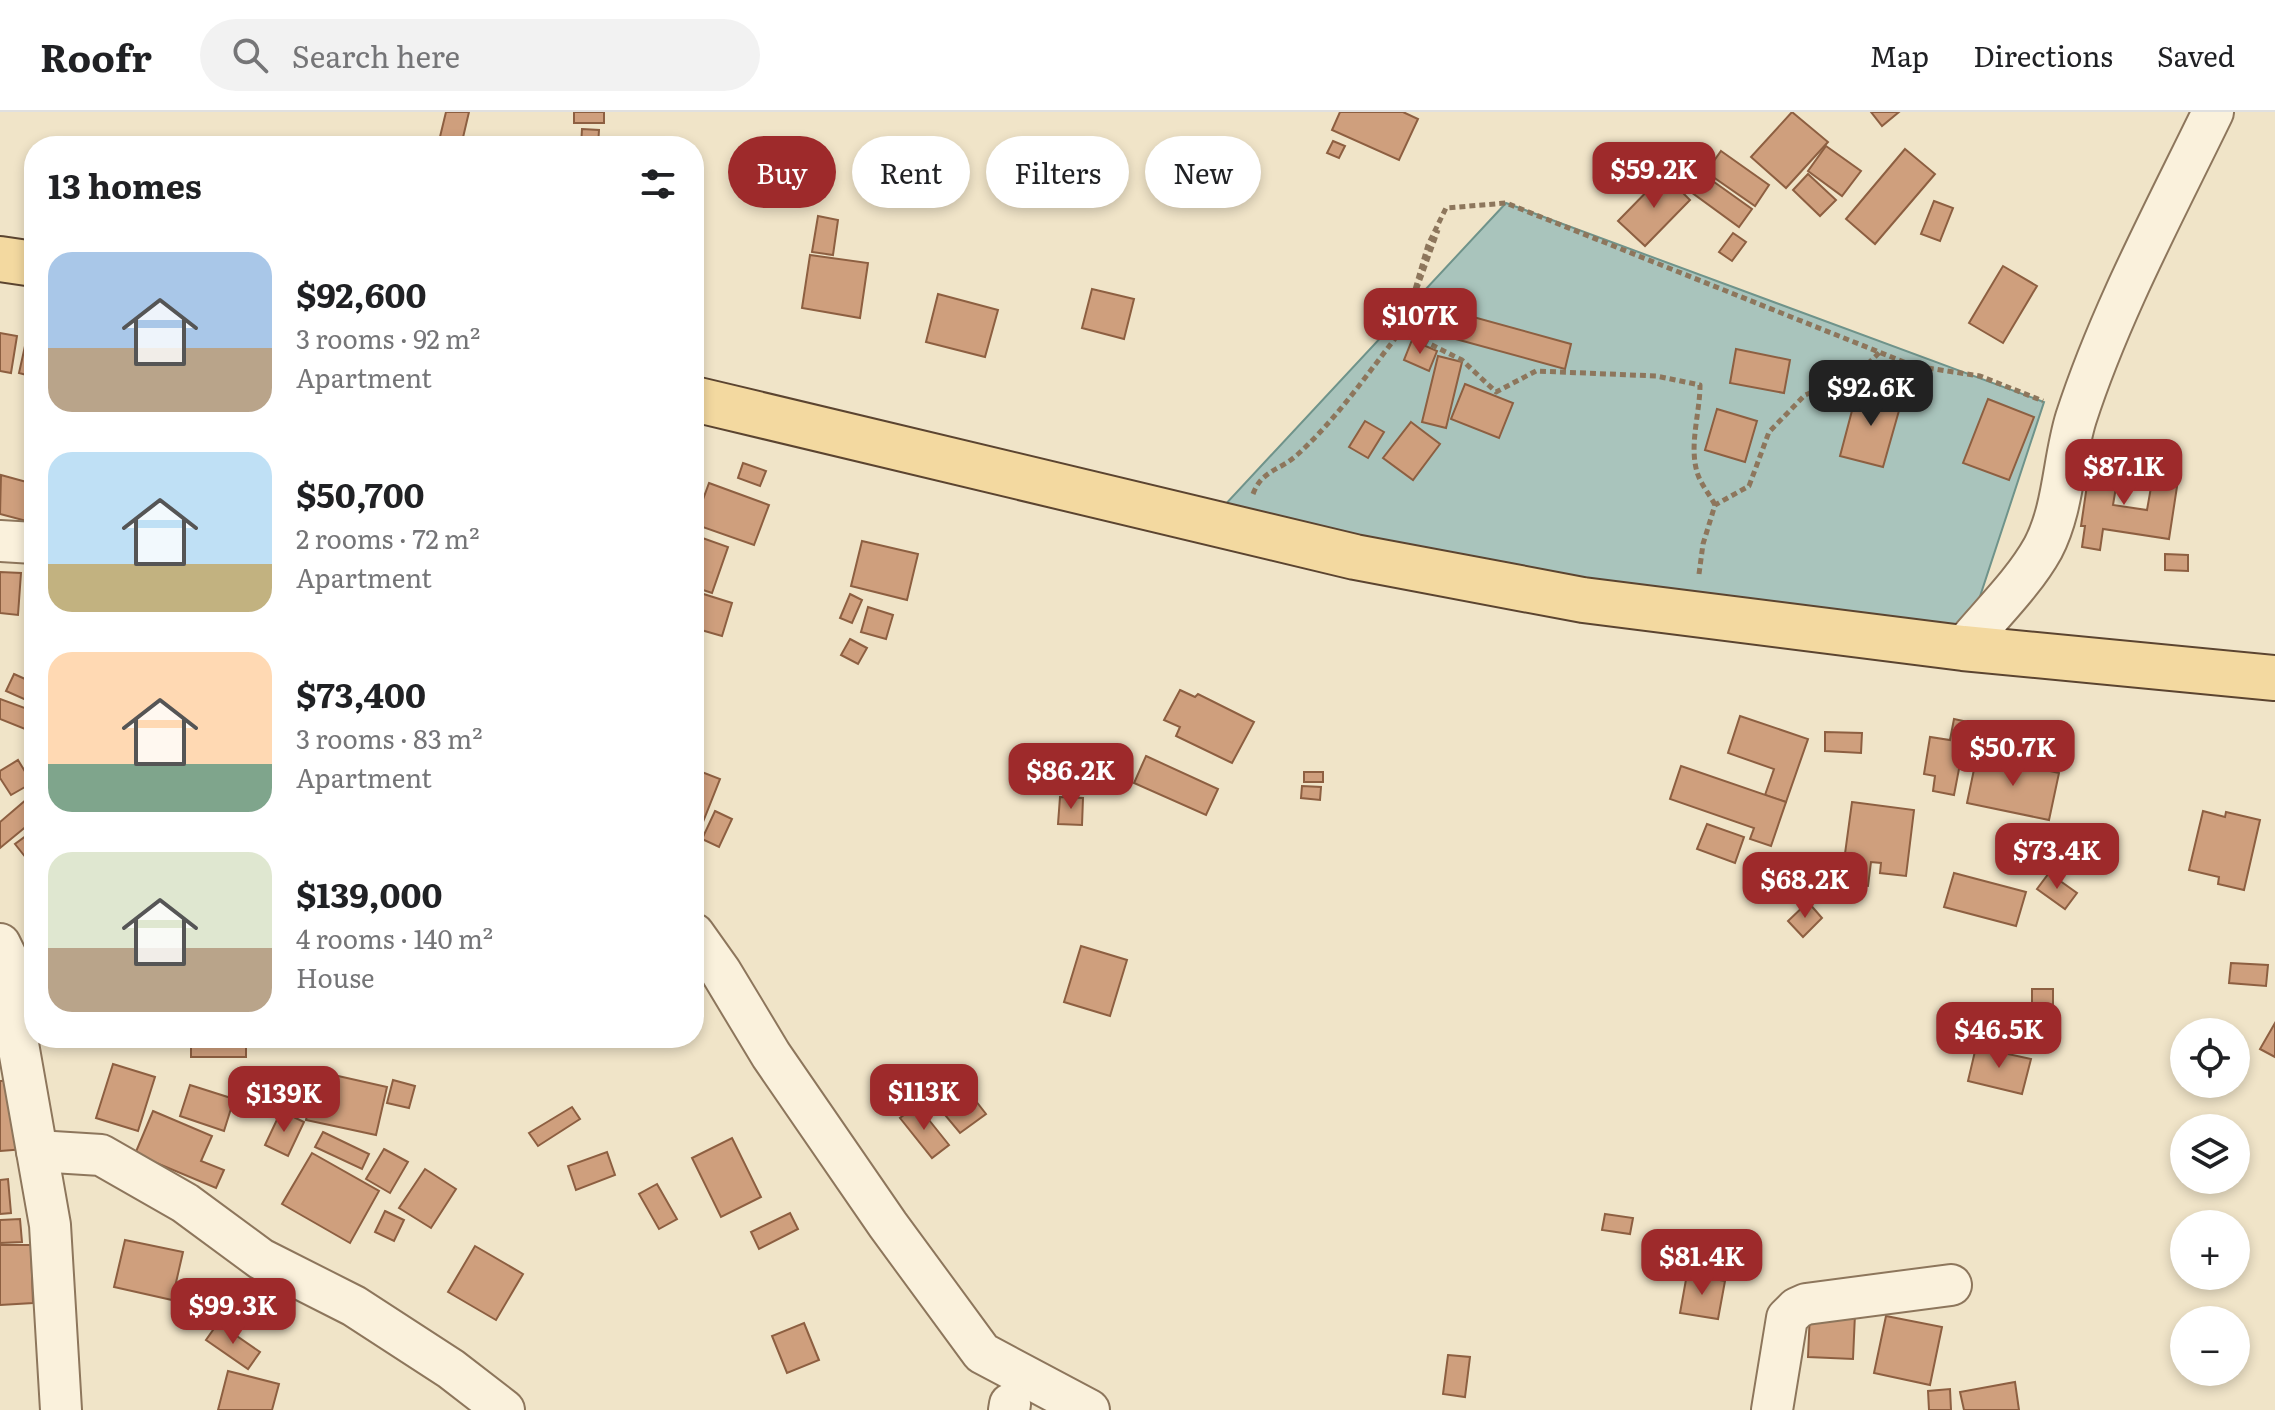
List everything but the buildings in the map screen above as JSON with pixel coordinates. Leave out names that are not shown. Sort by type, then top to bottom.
[{"type":"main road","points":[[0,259],[24,263]]},
{"type":"main road","points":[[704,401],[1355,557],[1583,600],[1963,648],[2275,678]]},
{"type":"street","points":[[1963,648],[2043,547],[2056,511],[2076,419],[2126,291],[2213,112]]},
{"type":"street","points":[[0,541],[24,542]]},
{"type":"street","points":[[0,944],[19,983],[16,1021],[50,1225],[61,1410]]},
{"type":"street","points":[[704,948],[780,1069],[888,1225],[982,1353],[1089,1410]]},
{"type":"street","points":[[37,1151],[101,1155],[185,1203],[261,1259],[354,1306],[451,1369],[504,1410]]},
{"type":"street","points":[[1772,1410],[1787,1318],[1797,1308],[1806,1304],[1951,1285]]},
{"type":"path","points":[[1446,208],[1506,203],[1914,366],[1980,376],[2044,402],[2076,419]]},
{"type":"path","points":[[1404,327],[1423,260],[1446,208]]},
{"type":"path","points":[[1240,530],[1259,479],[1296,456],[1333,417],[1404,327],[1446,208]]},
{"type":"path","points":[[1404,327],[1420,339],[1462,360],[1496,392],[1536,371],[1656,376],[1700,385],[1700,409],[1694,441],[1697,473],[1715,505]]},
{"type":"path","points":[[1694,614],[1703,544],[1715,505],[1749,486],[1769,432],[1805,395],[1857,374],[1880,352]]},
{"type":"water","points":[[1506,203],[2044,402],[1963,648],[1209,522]]}]
